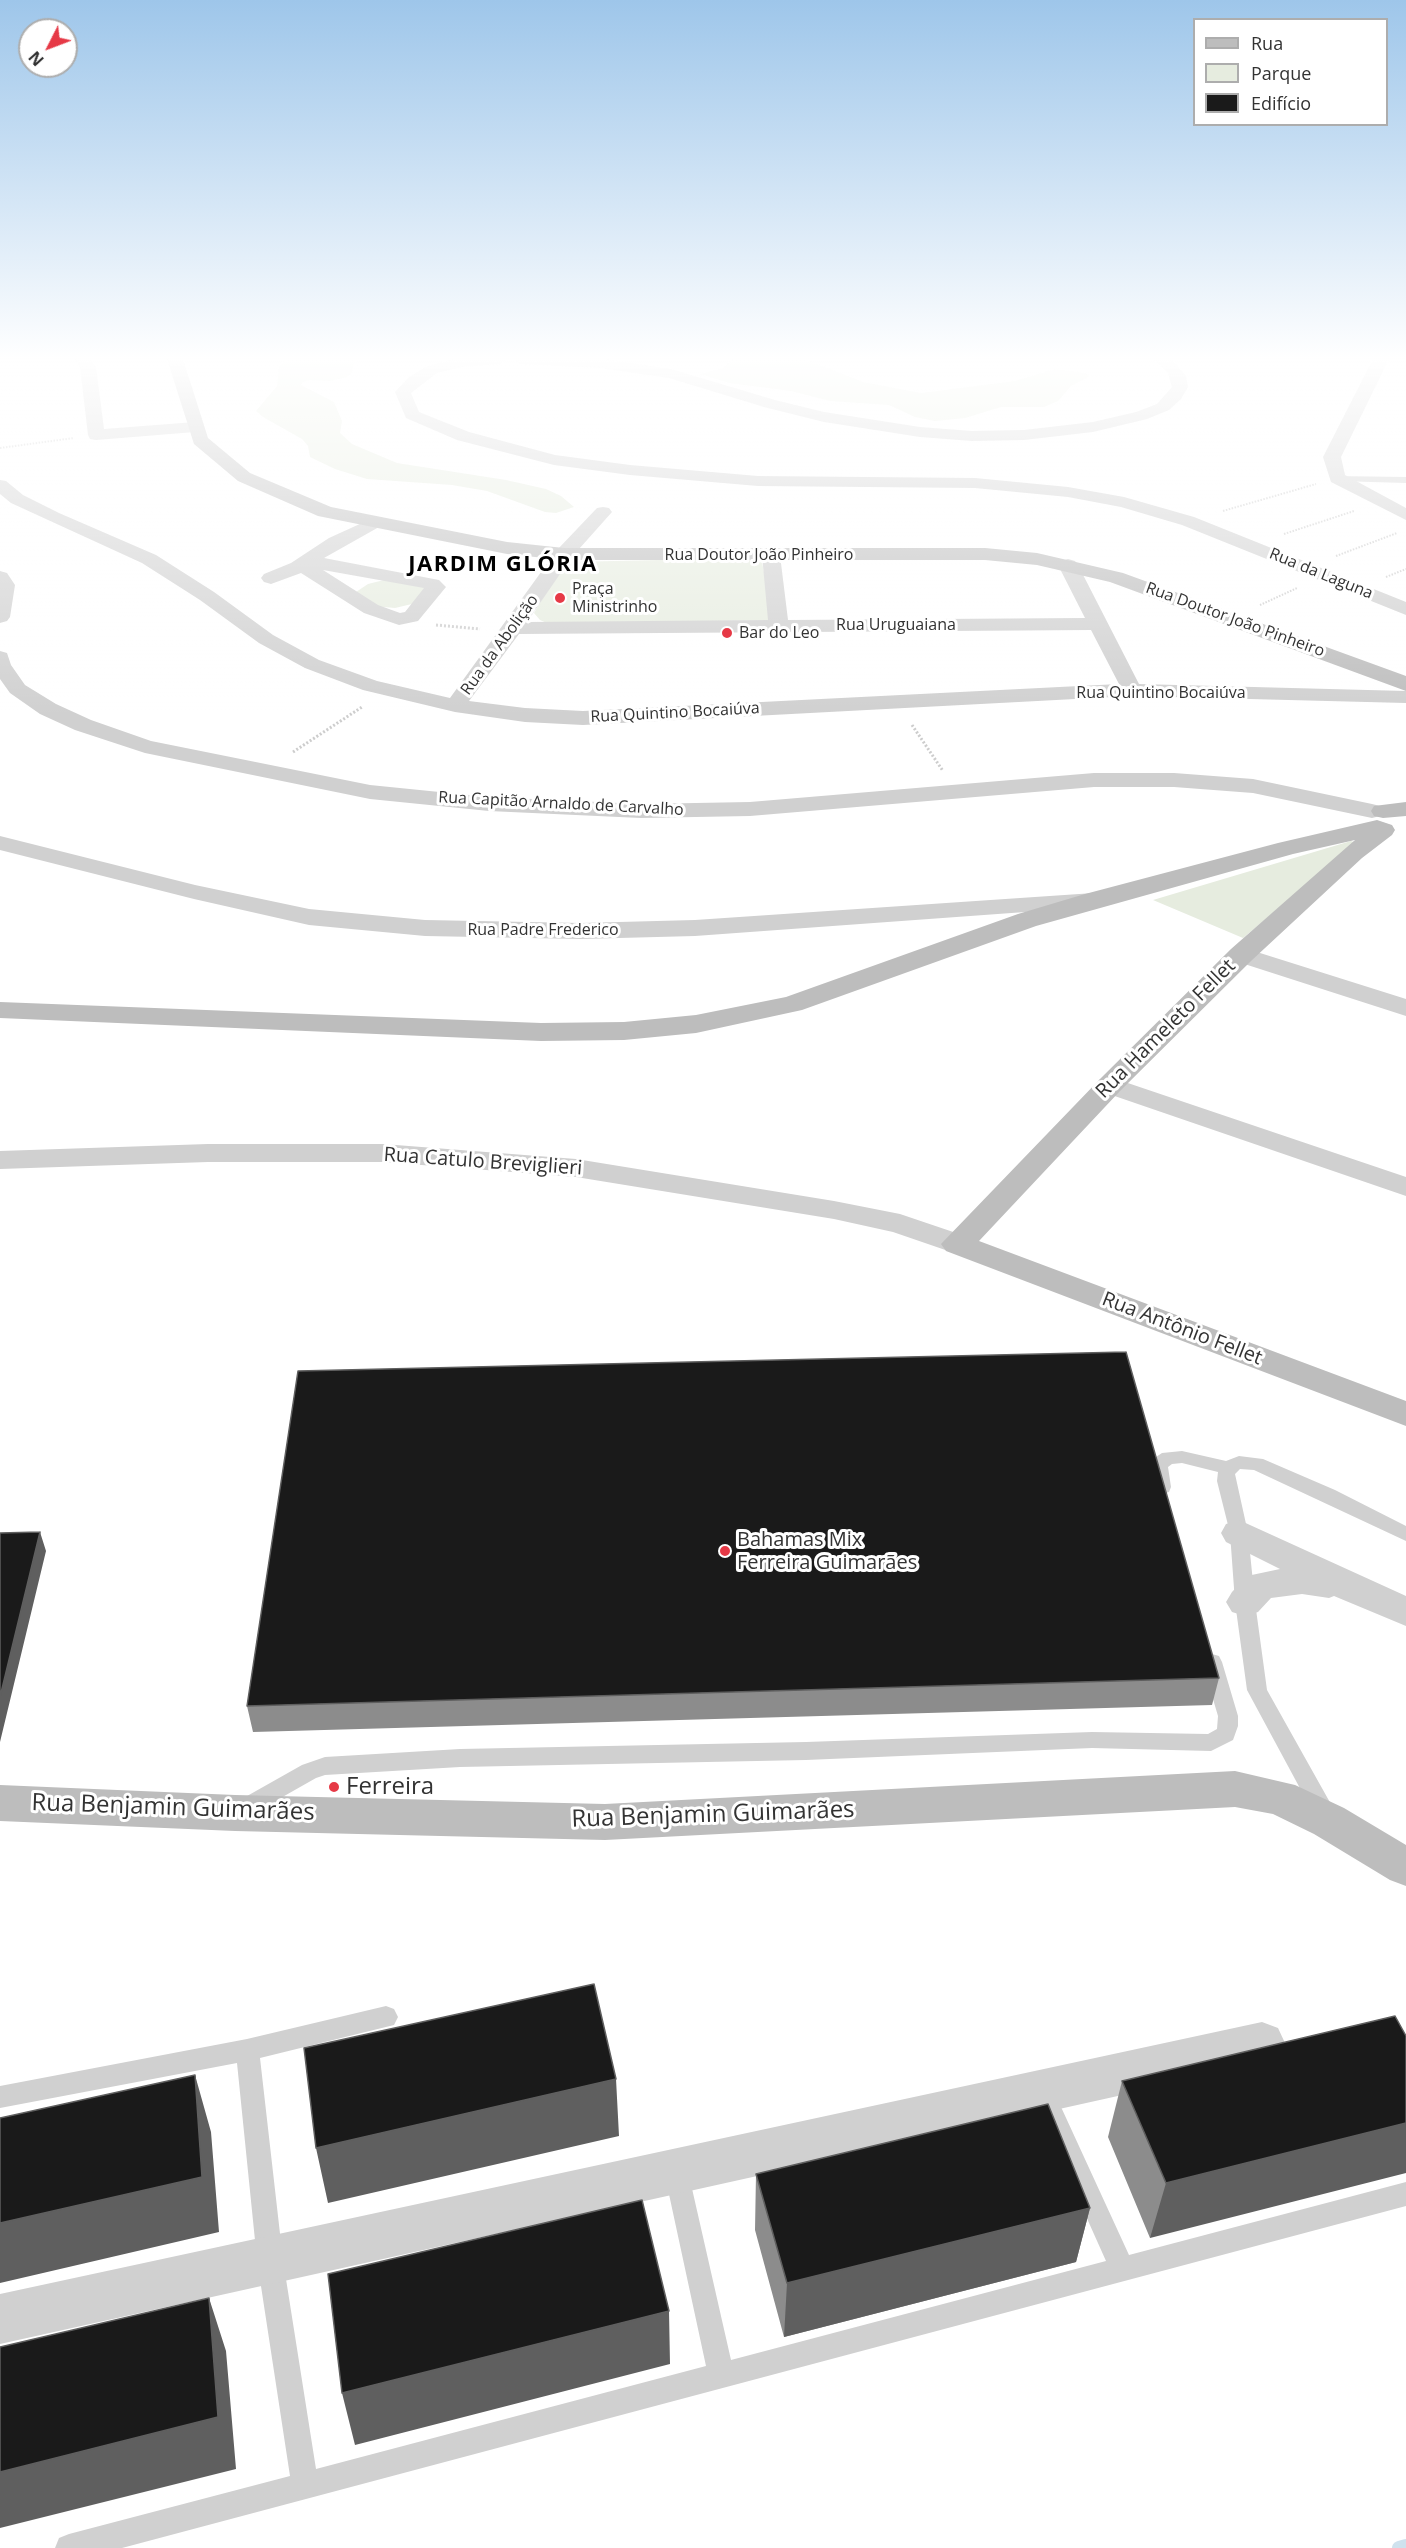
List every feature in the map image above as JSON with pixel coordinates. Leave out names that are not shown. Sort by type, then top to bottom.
[{"type":"street","name":"Rua Doutor João Pinheiro","points":[[246,478],[324,512],[507,548],[564,554],[985,554],[1068,565],[1116,577],[1406,684]]},
{"type":"street","name":"Rua da Laguna","points":[[722,478],[758,481],[975,478],[1124,502],[1188,521],[1406,609]]},
{"type":"street","points":[[1337,478],[1406,515]]},
{"type":"street","name":"Rua Quintino Bocaiúva","points":[[0,485],[17,499],[53,517],[149,559],[207,596],[266,639],[312,664],[387,690],[455,706],[525,715],[583,718],[1132,690],[1406,697]]},
{"type":"street","name":"Rua da Abolição","points":[[455,706],[512,630],[564,554],[603,512]]},
{"type":"street","points":[[272,578],[373,523]]},
{"type":"street","points":[[771,555],[779,626]]},
{"type":"street","points":[[306,561],[396,578],[436,585],[411,617],[400,618],[380,614],[353,598],[305,567],[306,561]]},
{"type":"street","points":[[1068,565],[1132,690]]},
{"type":"street","points":[[0,577],[5,585],[0,617]]},
{"type":"street","points":[[353,598],[353,591],[358,586],[376,580],[396,578]]},
{"type":"street","name":"Rua Uruguaiana","points":[[512,630],[1099,624]]},
{"type":"street","name":"Rua Capitão Arnaldo de Carvalho","points":[[0,657],[1,665],[17,689],[48,709],[83,725],[145,746],[262,772],[370,792],[489,804],[641,811],[750,809],[1094,780],[1174,780],[1253,786],[1389,820]]},
{"type":"street","points":[[0,1010],[541,1032],[624,1030],[696,1024],[792,1004],[1028,920],[1389,820]]},
{"type":"street","name":"Rua Hameleto Fellet","points":[[957,1244],[1110,1085],[1241,955],[1389,820]]},
{"type":"street","name":"Rua Padre Frederico","points":[[0,843],[194,892],[309,917],[424,928],[581,931],[695,928],[1094,900]]},
{"type":"street","points":[[0,851],[26,850]]},
{"type":"street","points":[[1241,955],[1406,1008]]},
{"type":"street","points":[[1110,1085],[1406,1187]]},
{"type":"street","name":"Rua Catulo Breviglieri","points":[[0,1160],[208,1154],[383,1153],[576,1168],[834,1210],[900,1224],[957,1244]]},
{"type":"street","name":"Rua Antônio Fellet","points":[[957,1244],[1406,1414]]},
{"type":"street","points":[[1239,1533],[1350,1588],[1406,1612]]},
{"type":"street","points":[[1245,1602],[1260,1586],[1302,1580],[1350,1588]]},
{"type":"street","name":"Rua Benjamin Guimarães","points":[[0,1803],[236,1813],[604,1822],[1235,1789],[1280,1798],[1329,1821],[1406,1868]]},
{"type":"street","points":[[0,2319],[1262,2043]]},
{"type":"lane","points":[[1337,478],[1404,479]]},
{"type":"lane","points":[[1166,1501],[1159,1478],[1159,1464],[1168,1458],[1182,1457],[1229,1468],[1239,1462],[1247,1462],[1267,1468],[1328,1495],[1406,1534]]},
{"type":"lane","points":[[1229,1468],[1226,1480],[1239,1533],[1245,1602],[1257,1690],[1329,1821]]},
{"type":"lane","points":[[236,1813],[309,1771],[325,1766],[460,1758],[806,1751],[1092,1740],[1211,1743],[1226,1734],[1228,1716],[1208,1648]]},
{"type":"lane","points":[[0,2097],[247,2050],[386,2017]]},
{"type":"lane","points":[[247,2050],[270,2260],[305,2486]]},
{"type":"lane","points":[[1042,2091],[1122,2268]]},
{"type":"lane","points":[[676,2171],[721,2375]]},
{"type":"lane","points":[[69,2548],[1406,2194]]},
{"type":"path","points":[[1188,521],[1337,478]]},
{"type":"path","points":[[1250,545],[1380,502]]},
{"type":"path","points":[[1305,567],[1406,530]]},
{"type":"path","points":[[1233,619],[1297,588]]},
{"type":"path","points":[[400,618],[414,623],[512,630]]},
{"type":"path","points":[[262,772],[387,690]]},
{"type":"path","points":[[897,702],[958,792]]},
{"type":"green space","points":[[364,478],[493,478],[546,489],[561,496],[574,507],[556,513],[545,512],[487,491],[452,485]]},
{"type":"green space","points":[[752,558],[762,562],[773,620],[549,624],[540,620],[534,613],[562,566],[569,562]]},
{"type":"green space","points":[[388,579],[419,583],[428,590],[416,603],[395,608],[372,606],[356,592],[368,584]]},
{"type":"green space","points":[[1351,841],[1356,843],[1243,938],[1153,900]]},
{"type":"building","name":"Bahamas Mix Ferreira Guimarães","points":[[1126,1352],[1219,1678],[247,1706],[298,1371]]},
{"type":"building","points":[[40,1532],[0,1697],[0,1533]]},
{"type":"building","points":[[594,1984],[616,2079],[316,2148],[304,2048]]},
{"type":"building","points":[[1395,2016],[1406,2036],[1406,2123],[1166,2183],[1122,2081]]},
{"type":"building","points":[[195,2075],[202,2177],[0,2223],[0,2118]]},
{"type":"building","points":[[1048,2104],[1090,2208],[787,2283],[756,2174]]},
{"type":"building","points":[[642,2200],[669,2311],[342,2393],[328,2274]]},
{"type":"building","points":[[209,2298],[218,2417],[0,2472],[0,2347]]},
{"type":"waterway","points":[[1399,2548],[1406,2546]]},
{"type":"place","name":"Praça Ministrinho","points":[[560,598]]},
{"type":"place","name":"Bar do Leo","points":[[727,633]]},
{"type":"place","name":"Bahamas Mix Ferreira Guimarães","points":[[725,1551]]},
{"type":"place","name":"Ferreira","points":[[334,1787]]},
{"type":"district","name":"JARDIM GLÓRIA","points":[[503,565]]}]
